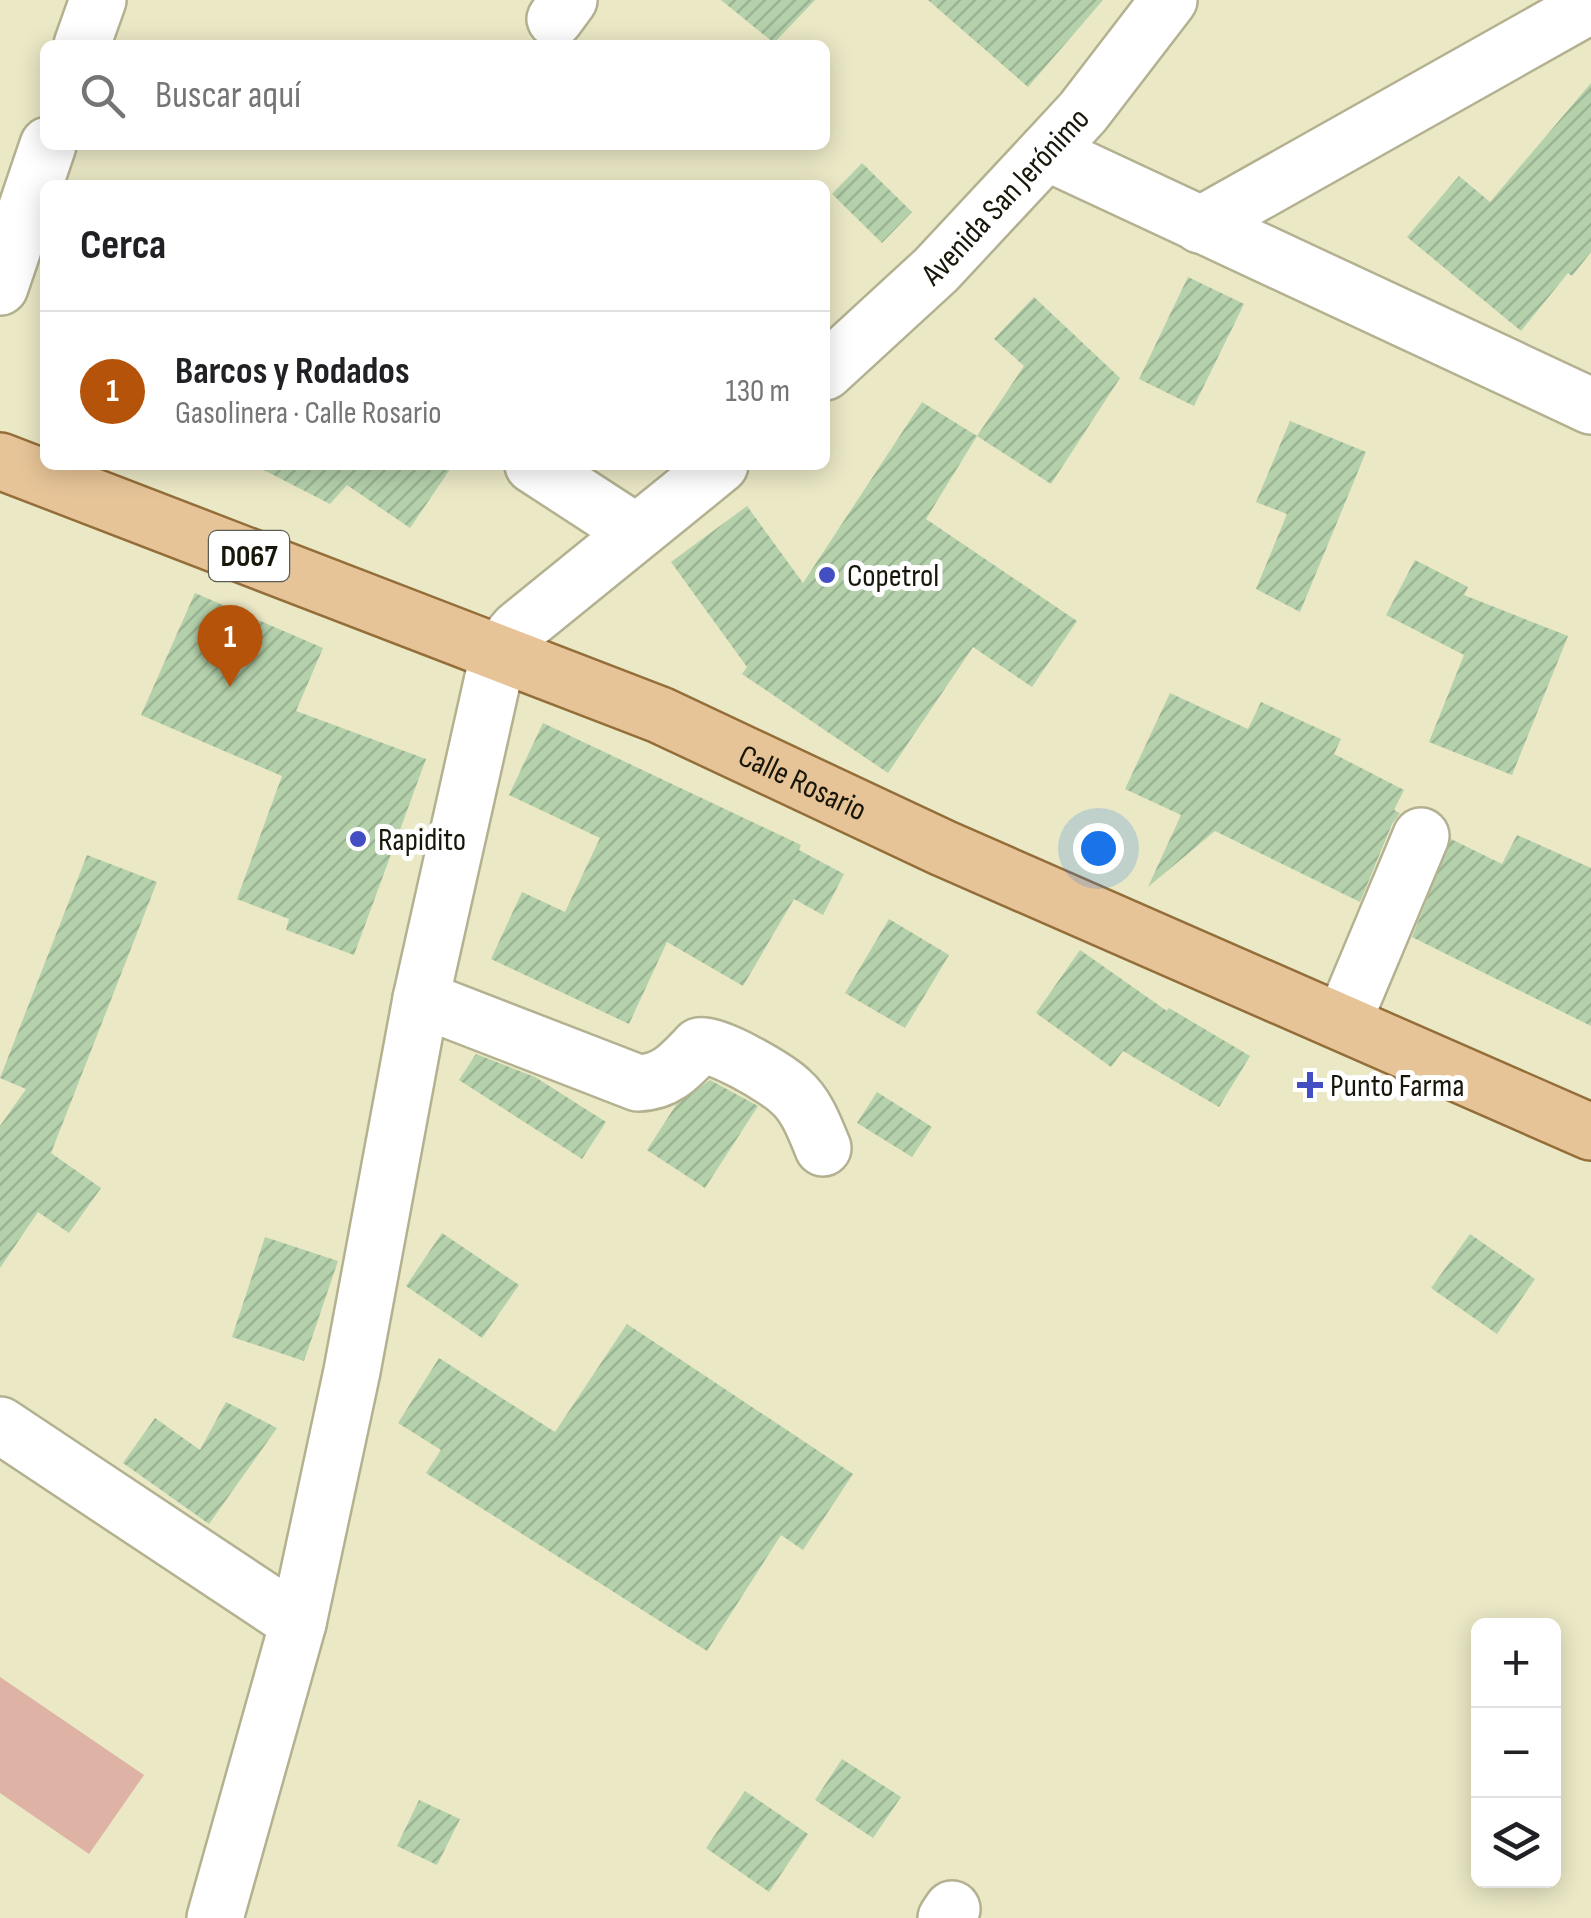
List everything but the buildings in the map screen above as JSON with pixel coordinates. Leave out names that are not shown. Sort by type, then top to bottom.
[{"type":"main road","name":"Calle Rosario","points":[[0,462],[660,714],[943,848],[1591,1132]]},
{"type":"street","points":[[84,40],[98,0]]},
{"type":"street","name":"Avenida San Jerónimo","points":[[830,367],[936,270],[1083,112],[1168,0]]},
{"type":"street","points":[[1200,224],[1591,5]]},
{"type":"street","points":[[0,286],[46,150]]},
{"type":"street","points":[[1046,152],[1591,406]]},
{"type":"street","points":[[541,470],[636,532]]},
{"type":"street","points":[[215,1918],[298,1623],[352,1371],[421,998],[499,651],[518,628],[714,470]]},
{"type":"street","points":[[1343,1022],[1421,836]]},
{"type":"street","points":[[421,998],[638,1083],[654,1082],[673,1074],[698,1046],[715,1047],[792,1092],[824,1148]]},
{"type":"street","points":[[0,1425],[298,1623]]},
{"type":"shaded area","points":[[0,1677],[144,1775],[89,1854],[0,1793]]},
{"type":"place","name":"Copetrol","points":[[827,575]]},
{"type":"place","name":"Barcos y Rodados","points":[[230,687]]},
{"type":"place","name":"Rapidito","points":[[358,839]]},
{"type":"place","name":"Punto Farma","points":[[1310,1085]]}]
